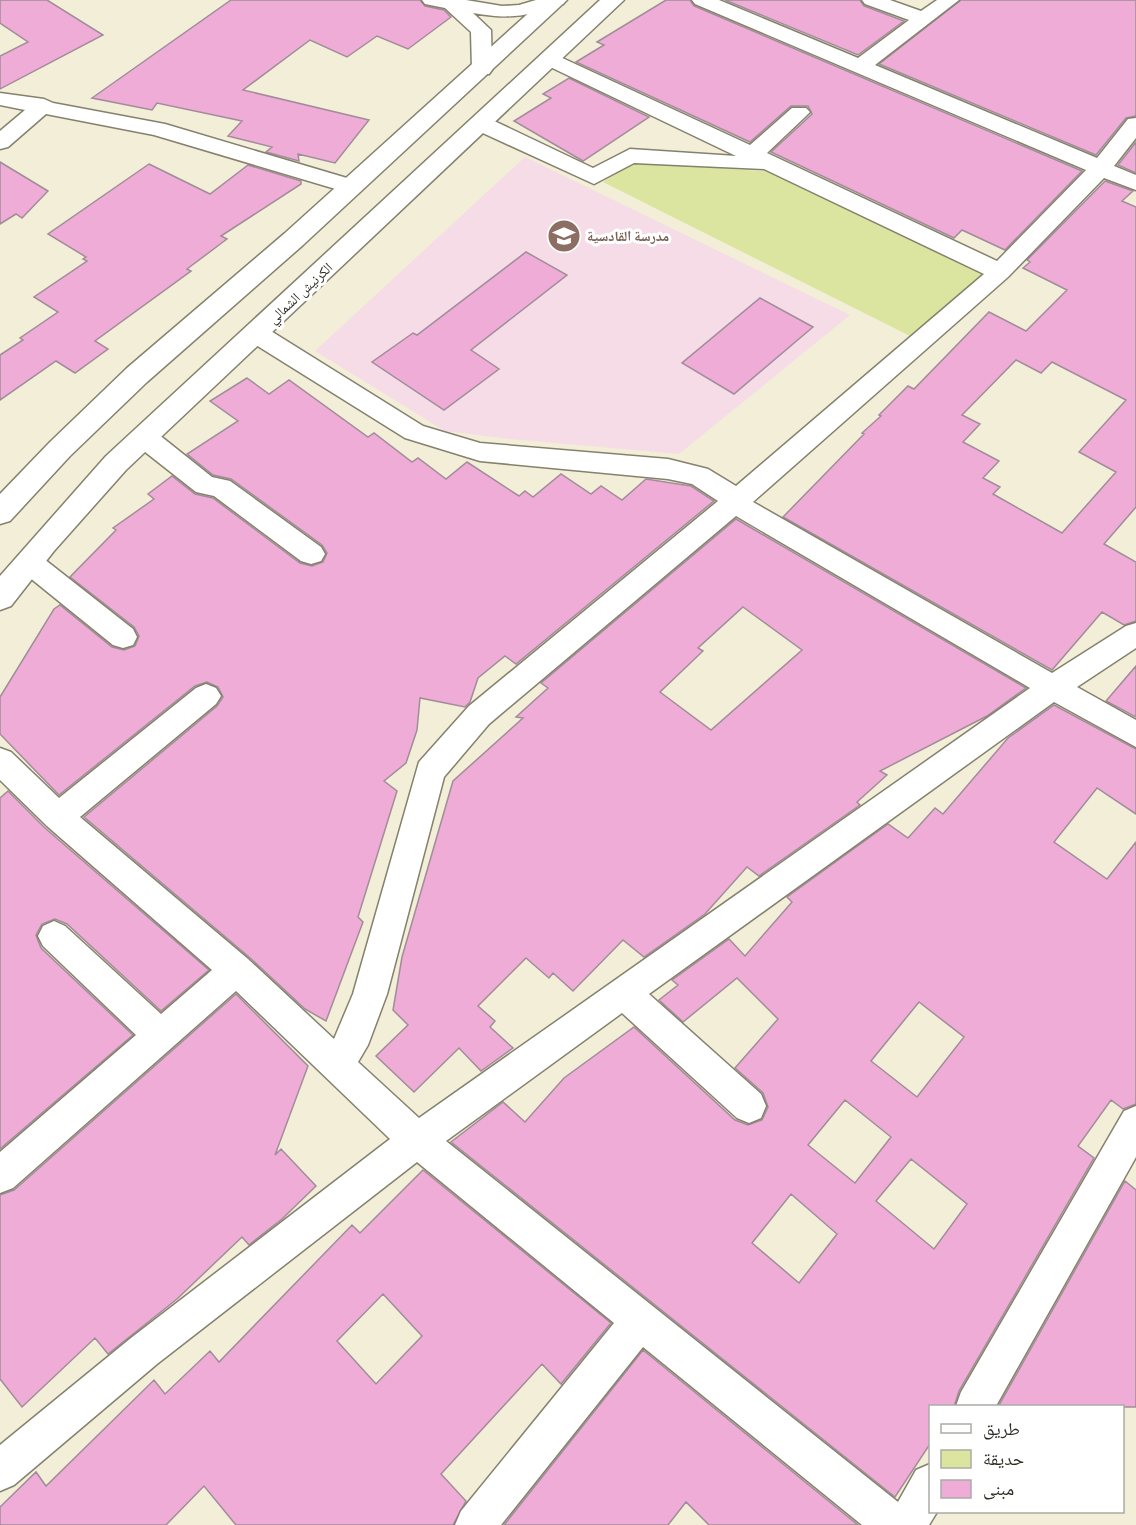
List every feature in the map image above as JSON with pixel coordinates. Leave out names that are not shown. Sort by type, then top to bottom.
[{"type":"main road","points":[[0,513],[60,449],[129,383],[294,239],[349,186],[482,70],[556,0]]},
{"type":"main road","name":"الكرنيش الشمالي","points":[[0,598],[116,463],[613,0]]},
{"type":"street","points":[[432,0],[453,6],[521,11],[556,0]]},
{"type":"street","points":[[702,0],[1136,183]]},
{"type":"street","points":[[872,0],[924,19]]},
{"type":"street","points":[[861,66],[949,0]]},
{"type":"street","points":[[453,6],[481,30],[482,70]]},
{"type":"street","points":[[551,60],[1000,272]]},
{"type":"street","points":[[0,99],[44,105],[157,129],[349,186]]},
{"type":"street","points":[[0,142],[44,105]]},
{"type":"street","points":[[752,155],[799,112]]},
{"type":"street","points":[[482,124],[594,177],[630,156],[773,165]]},
{"type":"street","points":[[335,1064],[351,1045],[370,994],[430,771],[479,715],[734,503],[1000,272],[1100,169],[1136,124]]},
{"type":"street","points":[[257,334],[414,432],[480,452],[668,469],[699,476],[724,490],[734,503],[1136,735]]},
{"type":"street","points":[[144,437],[205,485],[221,488],[311,554]]},
{"type":"street","points":[[29,562],[123,637]]},
{"type":"street","points":[[0,1471],[144,1351],[417,1140],[1053,687],[1136,634]]},
{"type":"street","points":[[58,817],[206,696]]},
{"type":"street","points":[[0,760],[58,817],[236,970],[417,1140],[894,1525]]},
{"type":"street","points":[[54,936],[160,1035]]},
{"type":"street","points":[[0,1175],[236,970]]},
{"type":"street","points":[[624,993],[749,1106]]},
{"type":"street","points":[[976,1405],[1136,1123]]},
{"type":"street","points":[[475,1525],[641,1319]]},
{"type":"street","points":[[907,1525],[929,1486]]},
{"type":"shaded area","name":"مدرسة القادسية","points":[[525,157],[850,315],[679,454],[445,431],[315,351]]},
{"type":"green space","points":[[632,162],[776,172],[984,275],[914,338],[603,182]]},
{"type":"building","points":[[0,0],[47,0],[103,35],[0,89],[0,56],[28,42],[0,23]]},
{"type":"building","points":[[231,0],[420,0],[425,6],[444,10],[451,17],[408,49],[377,36],[347,57],[310,40],[243,90],[369,120],[335,163],[298,154],[299,161],[266,152],[272,147],[228,136],[242,121],[157,103],[152,110],[92,98]]},
{"type":"building","points":[[666,0],[690,0],[694,6],[1082,171],[1005,250],[962,230],[954,238],[771,152],[812,114],[808,106],[791,106],[750,142],[576,62],[604,45],[597,42]]},
{"type":"building","points":[[725,0],[860,0],[864,6],[904,21],[858,55]]},
{"type":"building","points":[[961,0],[1136,0],[1136,116],[1126,118],[1096,155],[879,64]]},
{"type":"building","points":[[569,78],[649,117],[583,161],[514,121],[551,98],[543,94]]},
{"type":"building","points":[[1136,142],[1136,173],[1118,165]]},
{"type":"building","points":[[0,162],[48,191],[22,218],[16,214],[0,224]]},
{"type":"building","points":[[149,164],[210,194],[248,165],[301,181],[301,184],[221,236],[227,239],[187,269],[191,271],[95,341],[108,349],[75,373],[56,361],[0,400],[0,355],[58,312],[34,297],[87,261],[83,259],[86,257],[48,234]]},
{"type":"building","points":[[1105,181],[1133,191],[1122,201],[1136,207],[1136,507],[1104,544],[1136,562],[1136,621],[1124,625],[1102,612],[1052,670],[783,517],[908,386],[914,389],[989,312],[1026,331],[1067,290],[1023,268],[1030,262],[1027,260]],"holes":[[[1016,360],[1041,373],[1052,362],[1126,400],[1079,452],[1116,472],[1062,533],[993,494],[1000,487],[983,478],[999,461],[963,442],[980,424],[962,415]]]},
{"type":"building","points":[[526,252],[567,275],[471,350],[499,369],[444,410],[372,362],[413,333],[417,335]]},
{"type":"building","name":"مدرسة القادسية","points":[[760,298],[813,327],[734,394],[682,363]]},
{"type":"building","points":[[247,378],[269,394],[289,380],[368,437],[374,433],[412,462],[418,458],[446,479],[467,462],[519,496],[525,491],[533,497],[561,474],[591,494],[601,486],[622,500],[646,479],[691,486],[714,501],[516,664],[505,656],[478,678],[470,702],[465,707],[420,698],[417,730],[406,763],[384,781],[397,791],[358,917],[363,922],[326,1021],[305,1009],[249,957],[84,817],[217,706],[223,697],[218,687],[207,682],[195,686],[59,795],[0,734],[0,697],[54,609],[60,605],[112,647],[124,650],[135,646],[139,636],[134,627],[70,577],[116,530],[113,528],[154,499],[148,494],[172,476],[195,494],[213,498],[300,563],[312,566],[323,562],[327,553],[322,545],[231,479],[213,475],[187,454],[238,421],[210,401]]},
{"type":"building","points":[[736,519],[1026,688],[987,716],[880,771],[887,775],[857,802],[860,805],[759,876],[747,867],[705,914],[644,957],[623,940],[573,991],[553,973],[549,978],[526,958],[478,1006],[495,1021],[490,1027],[513,1048],[481,1071],[459,1048],[414,1092],[376,1056],[408,1025],[393,1010],[402,957],[453,781],[523,718],[516,717],[548,688],[541,683]],"holes":[[[743,607],[802,650],[711,730],[660,692],[703,651],[698,648]]]},
{"type":"building","points":[[1136,666],[1136,717],[1106,701]]},
{"type":"building","points":[[1054,705],[1136,749],[1136,814],[1097,788],[1054,842],[1107,879],[1136,842],[1136,1104],[1123,1109],[1111,1100],[1078,1146],[1094,1158],[959,1391],[955,1405],[929,1405],[929,1446],[895,1497],[451,1142],[503,1102],[525,1122],[564,1078],[634,1027],[735,1120],[748,1125],[762,1120],[768,1107],[763,1093],[735,1068],[778,1019],[737,978],[683,1022],[659,1000],[678,985],[672,980],[729,939],[745,956],[792,902],[787,897],[888,824],[908,838],[935,808],[943,814],[1008,738]],"holes":[[[919,1002],[964,1037],[917,1097],[871,1061]],[[845,1100],[891,1137],[855,1183],[808,1145]],[[911,1159],[967,1204],[934,1249],[876,1201]],[[791,1194],[837,1234],[799,1283],[752,1243]]]},
{"type":"building","points":[[8,791],[45,828],[209,970],[161,1011],[67,924],[55,919],[42,924],[36,935],[41,948],[133,1035],[0,1149],[0,798]]},
{"type":"building","points":[[236,994],[308,1066],[275,1155],[281,1149],[316,1186],[282,1219],[249,1245],[242,1237],[177,1299],[108,1354],[95,1338],[22,1407],[0,1379],[0,1195],[14,1190]]},
{"type":"building","points":[[423,1170],[611,1323],[561,1384],[542,1364],[441,1474],[466,1501],[453,1525],[236,1525],[204,1486],[166,1525],[0,1525],[0,1507],[36,1472],[46,1486],[154,1380],[165,1394],[210,1351],[219,1362],[352,1225],[360,1233]],"holes":[[[383,1294],[422,1336],[376,1384],[337,1341]]]},
{"type":"building","points":[[1125,1181],[1136,1190],[1136,1407],[1124,1407],[1124,1405],[999,1405]]},
{"type":"building","points":[[643,1350],[858,1525],[709,1525],[686,1502],[668,1525],[504,1525]]},
{"type":"place","name":"مدرسة القادسية","points":[[564,236]]}]
